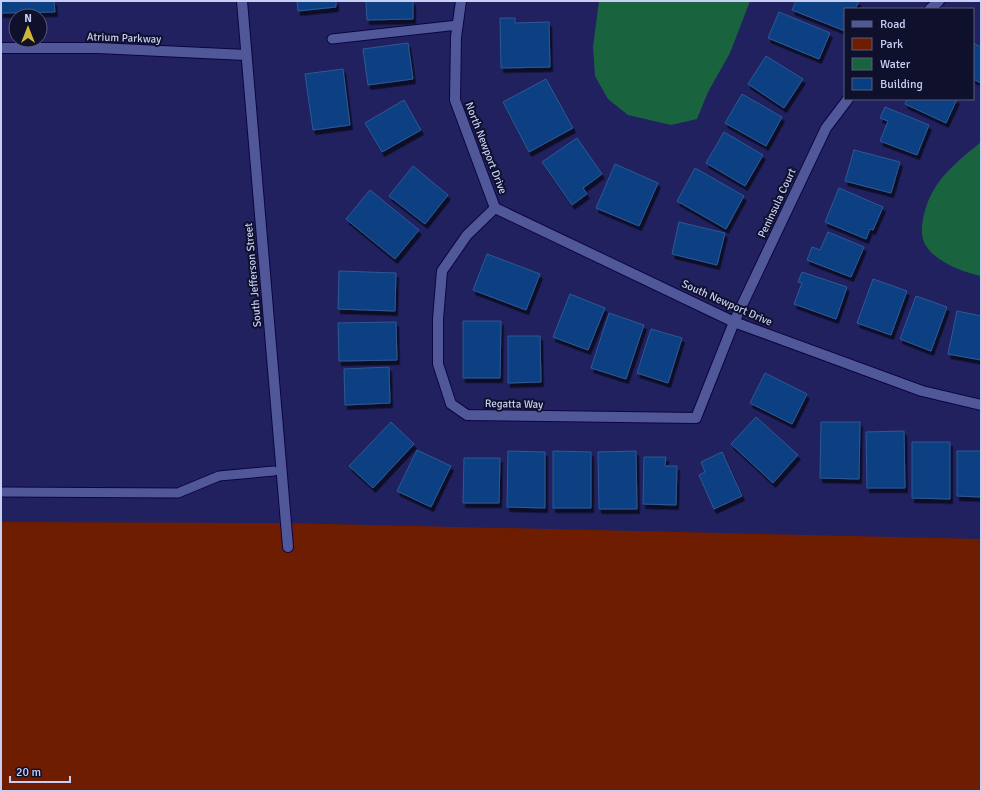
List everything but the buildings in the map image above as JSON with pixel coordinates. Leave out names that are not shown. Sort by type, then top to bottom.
[{"type":"street","name":"South Jefferson Street","points":[[242,1],[288,547]]},
{"type":"street","name":"North Newport Drive","points":[[461,1],[458,25],[455,100],[496,208]]},
{"type":"street","points":[[931,8],[939,1]]},
{"type":"street","name":"Atrium Parkway","points":[[1,48],[98,48],[246,55]]},
{"type":"street","name":"Peninsula Court","points":[[734,322],[826,128],[847,100]]},
{"type":"street","name":"South Newport Drive","points":[[496,208],[734,322],[922,390],[981,405]]},
{"type":"street","name":"Regatta Way","points":[[496,208],[467,235],[442,271],[438,319],[438,364],[451,404],[467,415],[696,418],[734,322]]},
{"type":"lane","points":[[332,39],[458,25]]},
{"type":"lane","points":[[1,492],[178,493],[219,476],[274,471]]},
{"type":"green space","points":[[1,522],[286,523],[981,539],[981,791],[1,791]]},
{"type":"water","points":[[599,1],[750,1],[730,53],[708,92],[697,119],[671,125],[628,115],[608,99],[595,76],[593,47]]},
{"type":"water","points":[[981,142],[981,276],[954,267],[936,257],[924,243],[922,229],[926,207],[936,186],[954,165]]}]
